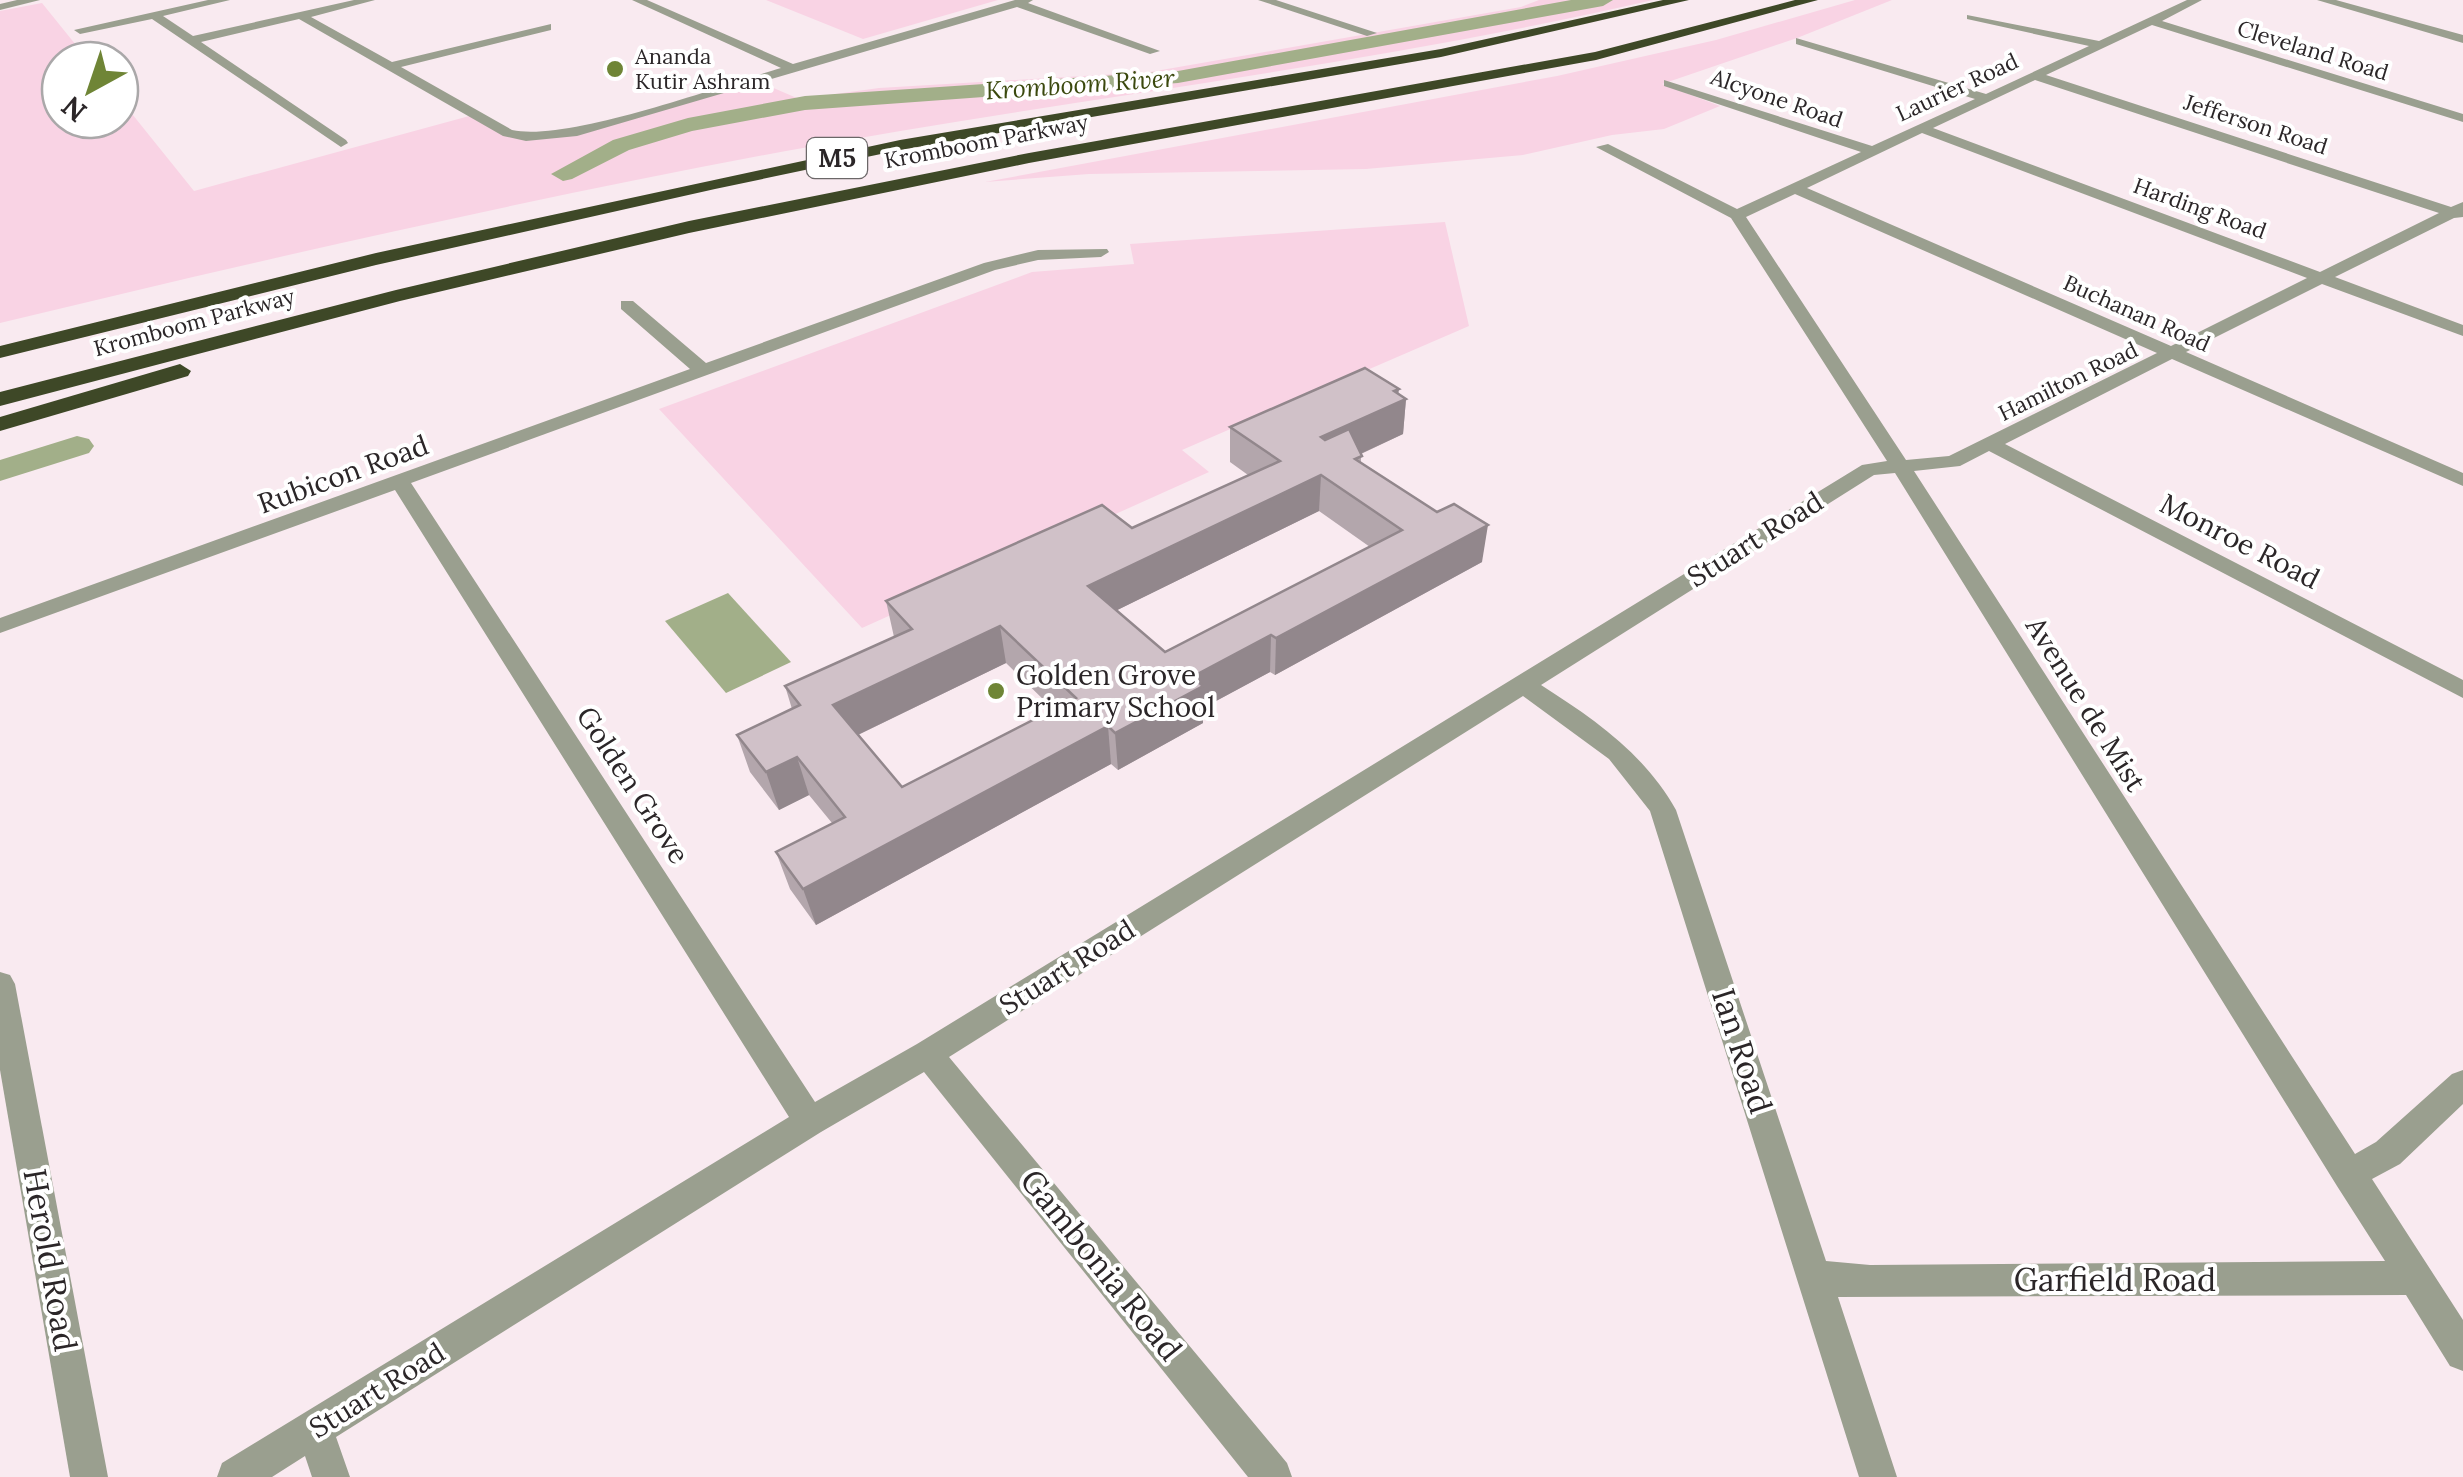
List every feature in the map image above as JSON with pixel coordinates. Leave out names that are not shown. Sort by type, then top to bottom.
[{"type":"highway","name":"Kromboom Parkway","points":[[0,352],[486,234],[900,145],[1441,52],[1682,0]]},
{"type":"highway","name":"Kromboom Parkway","points":[[0,399],[541,261],[1011,161],[1596,56],[1810,0]]},
{"type":"highway","points":[[0,332],[570,201],[831,151],[900,145]]},
{"type":"highway","points":[[0,424],[419,302],[541,261]]},
{"type":"street","points":[[0,7],[34,0]]},
{"type":"street","points":[[80,30],[224,0]]},
{"type":"street","points":[[192,40],[370,0]]},
{"type":"street","points":[[638,0],[794,68]]},
{"type":"street","points":[[1264,0],[1371,33]]},
{"type":"street","name":"Laurier Road","points":[[1737,215],[2196,0]]},
{"type":"street","points":[[2323,0],[2463,39]]},
{"type":"street","points":[[300,16],[508,133],[548,136],[572,133],[1022,2],[1154,51]]},
{"type":"street","points":[[154,15],[341,143]]},
{"type":"street","points":[[1971,16],[2102,44]]},
{"type":"street","name":"Cleveland Road","points":[[2151,21],[2463,118]]},
{"type":"street","points":[[386,67],[548,27]]},
{"type":"street","points":[[1800,41],[1986,98]]},
{"type":"street","name":"Jefferson Road","points":[[2035,76],[2460,211]]},
{"type":"street","name":"Alcyone Road","points":[[1669,83],[1872,151]]},
{"type":"street","name":"Harding Road","points":[[1920,128],[2463,331]]},
{"type":"street","points":[[1603,147],[1737,215]]},
{"type":"street","name":"Buchanan Road","points":[[1792,187],[2463,480]]},
{"type":"street","name":"Hamilton Road","points":[[1900,466],[1953,462],[2460,211]]},
{"type":"street","name":"Avenue de Mist","points":[[1737,215],[2463,1353]]},
{"type":"street","name":"Rubicon Road","points":[[0,626],[1014,258],[1101,252]]},
{"type":"street","points":[[626,305],[704,371]]},
{"type":"street","name":"Monroe Road","points":[[1990,444],[2463,690]]},
{"type":"street","name":"Stuart Road","points":[[236,1477],[810,1122],[928,1054],[1869,469],[1900,466]]},
{"type":"street","name":"Golden Grove","points":[[401,483],[810,1122]]},
{"type":"street","name":"Ian Road","points":[[1521,684],[1620,751],[1645,778],[1663,810],[1878,1477]]},
{"type":"street","name":"Herold Road","points":[[1,992],[89,1477]]},
{"type":"street","name":"Gambonia Road","points":[[928,1054],[1273,1477]]},
{"type":"street","points":[[2349,1175],[2388,1153],[2463,1084]]},
{"type":"street","name":"Garfield Road","points":[[1816,1278],[1889,1282],[2414,1278]]},
{"type":"street","points":[[314,1429],[331,1477]]},
{"type":"shaded area","points":[[766,0],[998,0],[863,39]]},
{"type":"shaded area","points":[[1539,0],[1653,0],[1437,44],[894,132],[687,170],[392,232],[0,323],[0,11],[42,3],[72,40],[40,40],[40,140],[140,140],[140,124],[194,191],[473,115],[508,133],[572,133],[755,80],[799,99],[879,88],[1150,72],[1521,7]]},
{"type":"shaded area","points":[[1855,0],[1892,0],[1797,38],[1662,84],[1720,106],[1664,129],[1612,135],[1523,155],[1366,169],[1089,174],[985,182],[1557,76],[1716,40]]},
{"type":"shaded area","points":[[1445,222],[1469,326],[1182,450],[1209,472],[862,628],[659,409],[1032,272],[1134,264],[1130,244]]},
{"type":"shaded area","points":[[728,593],[791,662],[726,693],[665,621]]},
{"type":"building","points":[[1365,368],[1399,389],[1394,391],[1406,399],[1321,437],[1325,440],[1349,429],[1362,456],[1355,459],[1437,512],[1454,504],[1488,525],[1276,638],[1271,635],[1192,677],[1203,686],[1115,733],[1108,726],[803,889],[776,852],[845,817],[797,757],[766,772],[737,735],[800,705],[785,686],[912,629],[886,601],[1102,505],[1132,528],[1280,461],[1230,427]],"holes":[[[1321,475],[1402,530],[1165,652],[1088,586]],[[1000,626],[1076,698],[902,787],[833,705]]]},
{"type":"waterway","name":"Kromboom River","points":[[563,174],[621,145],[688,125],[805,103],[1178,77],[1603,0]]},
{"type":"waterway","name":"Kromboom River","points":[[0,471],[77,446]]},
{"type":"place","name":"Ananda Kutir Ashram","points":[[615,69]]},
{"type":"place","name":"Golden Grove Primary School","points":[[996,691]]}]
